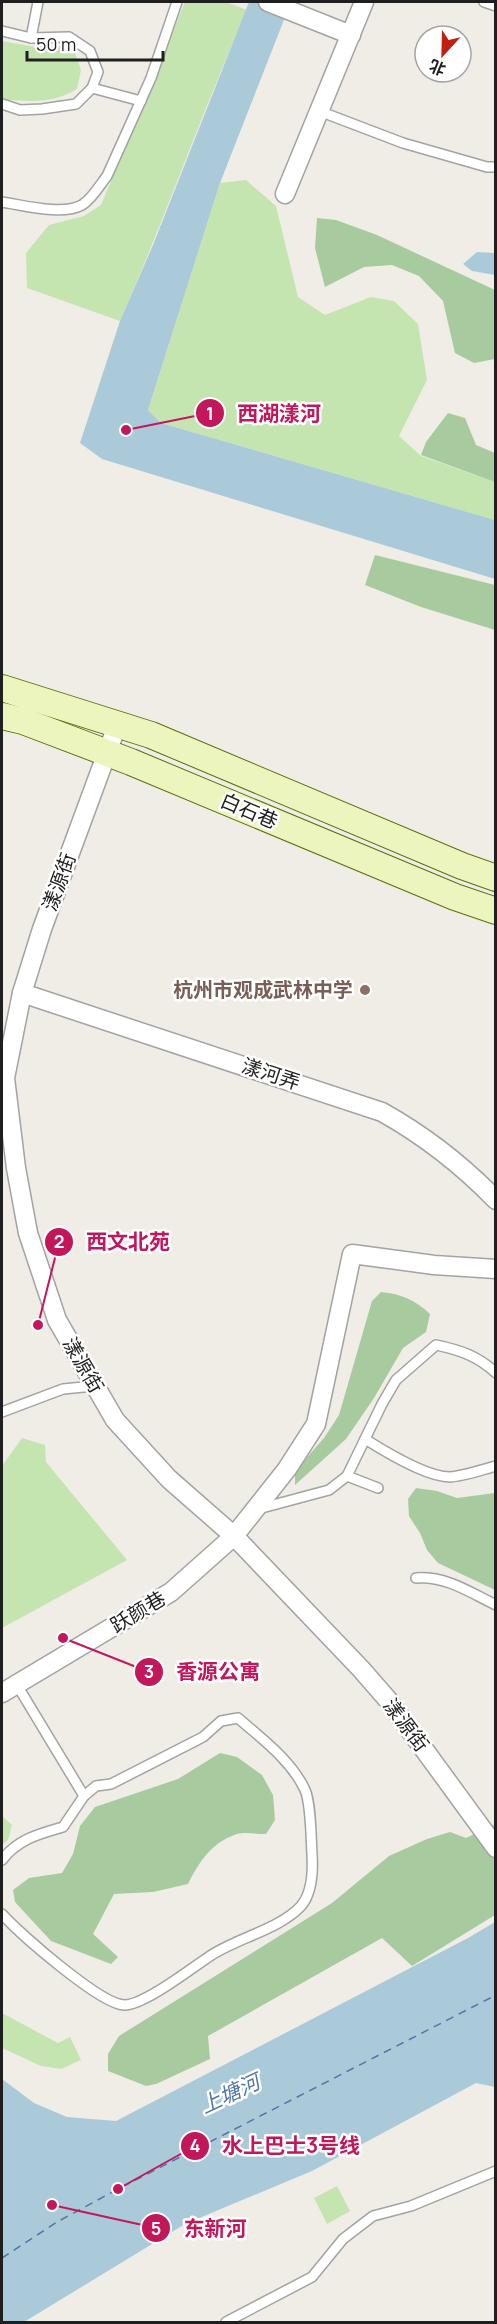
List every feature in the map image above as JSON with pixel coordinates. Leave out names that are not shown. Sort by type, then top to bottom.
[{"type":"main road","name":"白石巷","points":[[2,688],[151,735],[495,878]]},
{"type":"main road","name":"白石巷","points":[[2,716],[107,753],[455,897],[495,911]]},
{"type":"street","points":[[268,2],[351,35]]},
{"type":"street","points":[[285,194],[364,2]]},
{"type":"street","name":"漾源街","points":[[118,723],[42,929],[21,993],[5,1078],[28,1233],[57,1320],[115,1420],[170,1479],[234,1536],[361,1669],[388,1700],[495,1848]]},
{"type":"street","name":"漾河弄","points":[[21,993],[382,1112],[416,1131],[453,1158],[495,1200]]},
{"type":"street","name":"跃颜巷","points":[[9,1689],[171,1592],[234,1536],[255,1510],[287,1469],[316,1424],[351,1254],[434,1265],[495,1269]]},
{"type":"lane","points":[[31,38],[38,2]]},
{"type":"lane","points":[[2,202],[58,210],[82,205],[107,176],[151,78],[177,2]]},
{"type":"lane","points":[[484,2],[495,6]]},
{"type":"lane","points":[[2,31],[31,38],[69,37],[90,51],[98,72],[92,88],[76,104],[31,110],[20,110],[2,104]]},
{"type":"lane","points":[[92,88],[141,101]]},
{"type":"lane","points":[[319,111],[403,143],[487,167],[495,167]]},
{"type":"lane","points":[[255,1510],[328,1490],[347,1476],[396,1380],[436,1345],[459,1350],[483,1360],[495,1373]]},
{"type":"lane","points":[[2,1412],[63,1389],[94,1386]]},
{"type":"lane","points":[[365,1439],[389,1455],[449,1477],[495,1466]]},
{"type":"lane","points":[[347,1476],[378,1488]]},
{"type":"lane","points":[[416,1578],[433,1577],[450,1582],[495,1605]]},
{"type":"lane","points":[[9,1689],[84,1796]]},
{"type":"lane","points":[[2,1860],[9,1851],[28,1837],[63,1827],[84,1796],[96,1786],[111,1784],[169,1756],[203,1737],[220,1721],[238,1718],[290,1766],[306,1792],[312,1863],[309,1892],[301,1906],[278,1923],[223,1948],[143,2001],[126,2006],[113,2003],[81,1982],[13,1926],[2,1914]]},
{"type":"lane","points":[[226,2322],[312,2277],[343,2239],[373,2216],[411,2206],[495,2171]]},
{"type":"green space","points":[[185,2],[226,2],[247,10],[120,321],[27,288],[26,253],[49,225],[84,216],[101,205]]},
{"type":"green space","points":[[2,41],[36,47],[61,46],[75,53],[81,70],[77,89],[50,99],[3,100]]},
{"type":"green space","points":[[246,180],[276,206],[298,297],[325,315],[371,297],[394,301],[418,324],[427,380],[399,436],[421,456],[495,482],[495,520],[161,423],[148,410],[220,183]]},
{"type":"green space","points":[[317,218],[336,220],[377,235],[495,290],[495,359],[474,363],[455,353],[443,301],[419,276],[392,265],[364,267],[325,287],[315,248]]},
{"type":"green space","points":[[448,413],[465,418],[476,445],[495,453],[495,482],[421,455],[426,442]]},
{"type":"green space","points":[[375,555],[495,585],[495,630],[421,607],[365,585]]},
{"type":"green space","points":[[381,1292],[408,1298],[430,1314],[426,1332],[403,1348],[374,1398],[346,1439],[295,1485],[295,1471],[324,1438],[339,1415],[372,1301]]},
{"type":"green space","points":[[22,1438],[45,1445],[46,1462],[127,1560],[2,1628],[2,1466]]},
{"type":"green space","points":[[416,1488],[437,1491],[457,1498],[495,1493],[495,1590],[438,1563],[427,1550],[409,1516],[408,1499]]},
{"type":"green space","points":[[220,1753],[237,1757],[262,1775],[273,1795],[275,1820],[266,1834],[240,1833],[220,1842],[207,1854],[188,1884],[153,1892],[114,1894],[93,1934],[118,1957],[111,1964],[51,1941],[15,1902],[13,1890],[29,1878],[62,1873],[73,1854],[80,1826],[95,1807],[178,1779]]},
{"type":"green space","points":[[2,1816],[12,1825],[8,1840],[2,1845]]},
{"type":"green space","points":[[495,1824],[495,1915],[412,1966],[382,1938],[208,2036],[210,2059],[156,2084],[146,2086],[108,2071],[108,2054],[119,2036],[332,1903],[389,1856],[427,1839],[450,1832],[466,1838]]},
{"type":"green space","points":[[2,2013],[58,2043],[70,2037],[81,2060],[61,2069],[41,2066],[2,2048]]},
{"type":"green space","points":[[337,2186],[350,2211],[327,2224],[314,2198]]},
{"type":"water","points":[[249,2],[291,2],[220,183],[148,410],[161,423],[495,520],[495,579],[102,459],[80,443],[120,321],[153,245]]},
{"type":"water","points":[[477,252],[495,253],[495,275],[472,271],[463,264]]},
{"type":"water","name":"上塘河","points":[[495,1922],[495,2087],[476,2083],[312,2171],[185,2224],[24,2322],[2,2322],[2,2079],[34,2103],[67,2117],[116,2121]]},
{"type":"ferry route","points":[[2,2258],[57,2222],[118,2189],[496,1995]]},
{"type":"place","name":"西湖漾河","points":[[126,430]]},
{"type":"place","name":"杭州市观成武林中学","points":[[365,990]]},
{"type":"place","name":"西文北苑","points":[[38,1325]]},
{"type":"place","name":"香源公寓","points":[[63,1638]]},
{"type":"place","name":"水上巴士3号线","points":[[118,2189]]},
{"type":"place","name":"东新河","points":[[52,2205]]}]
